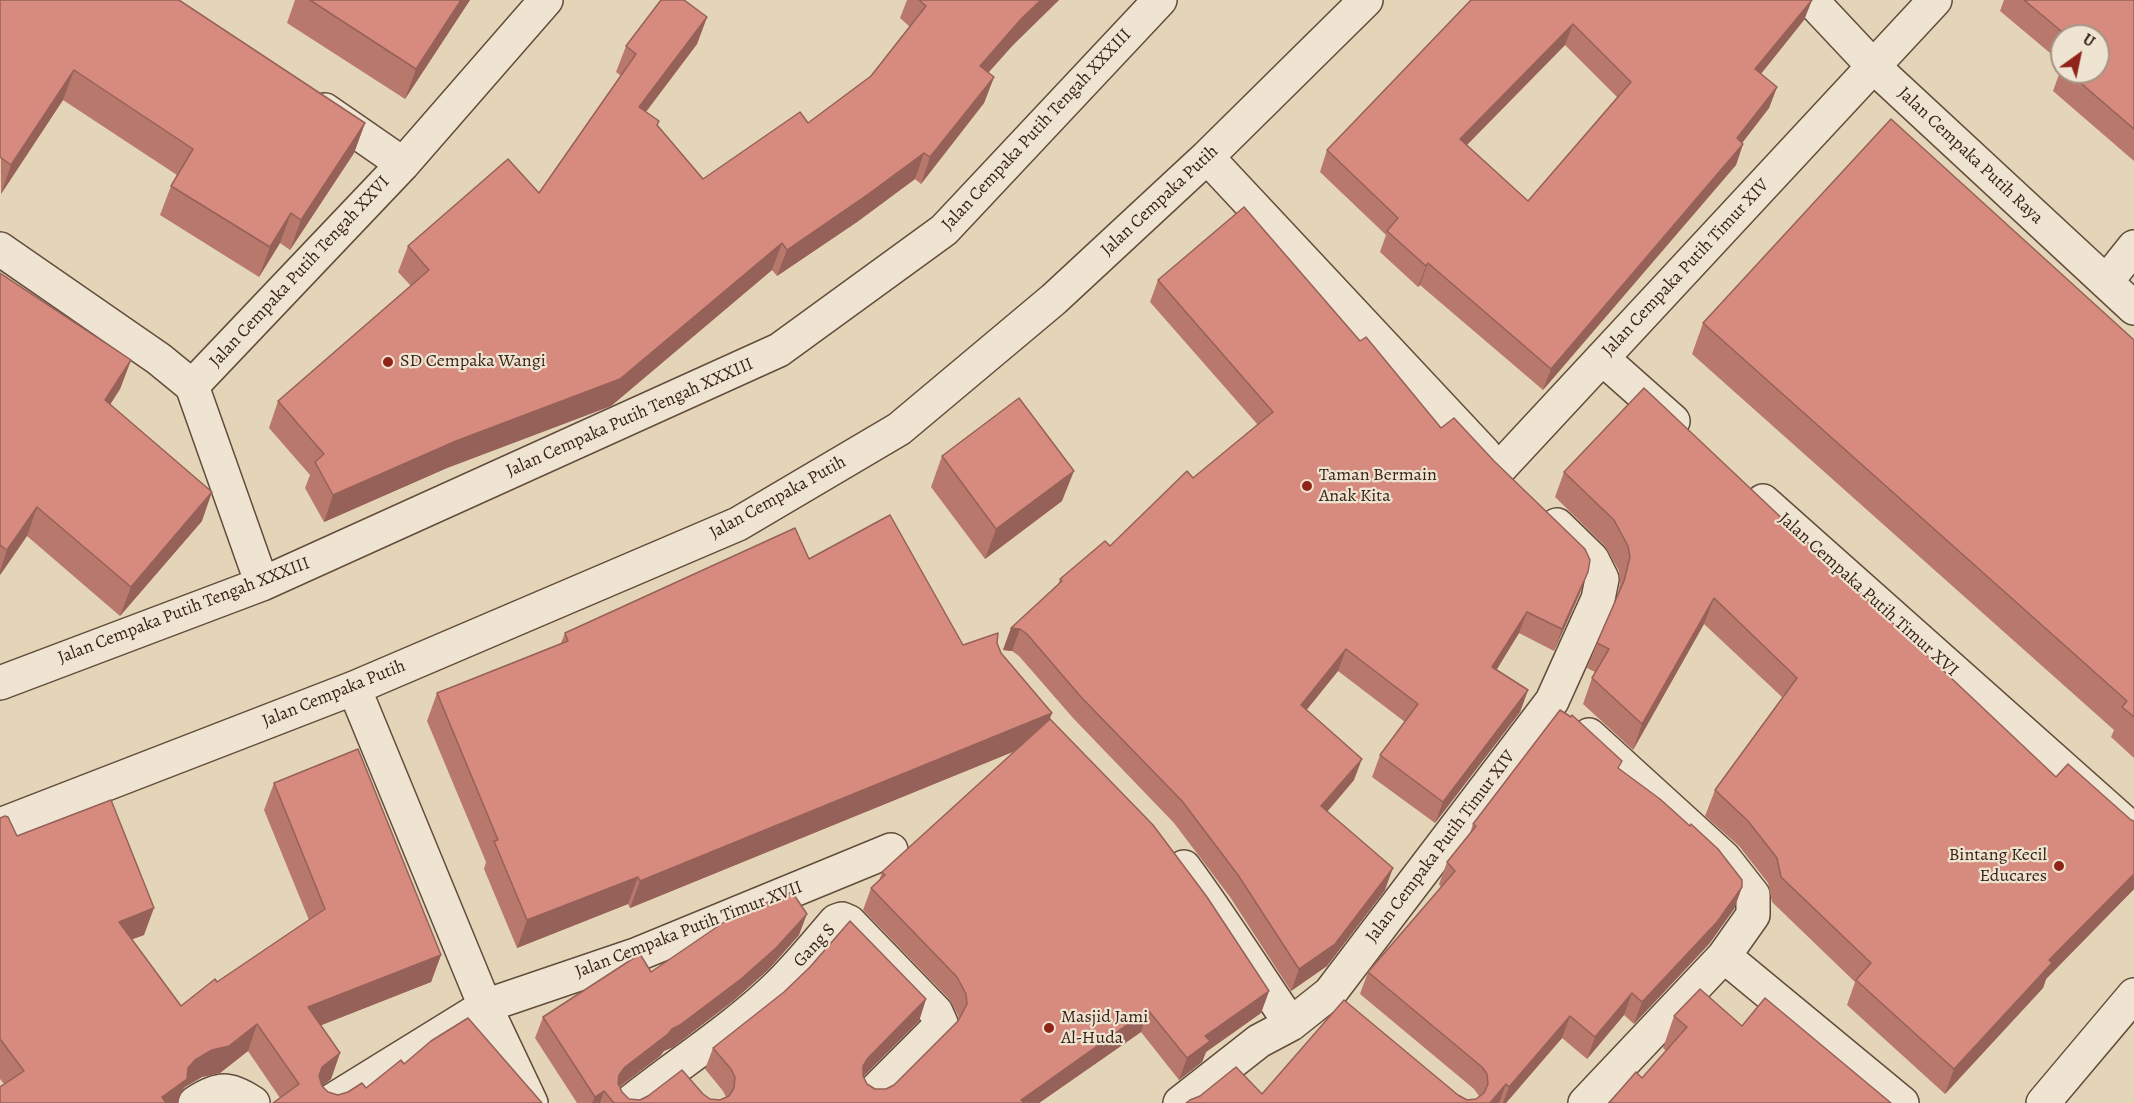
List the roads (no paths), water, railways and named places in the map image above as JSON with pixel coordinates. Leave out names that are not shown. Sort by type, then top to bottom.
[{"type":"street","name":"Jalan Cempaka Putih Tengah XXVI","points":[[192,386],[403,164],[546,0]]},
{"type":"street","name":"Jalan Cempaka Putih Tengah XXXIII","points":[[2,680],[262,584],[779,350],[944,230],[1160,0]]},
{"type":"street","name":"Jalan Cempaka Putih","points":[[0,825],[354,688],[738,524],[899,429],[1054,299],[1207,157],[1366,0]]},
{"type":"street","name":"Jalan Cempaka Putih Raya","points":[[1811,0],[1874,67],[2134,308]]},
{"type":"street","name":"Jalan Cempaka Putih Timur XIV","points":[[1516,486],[1602,358],[1935,0]]},
{"type":"street","points":[[305,96],[403,164]]},
{"type":"street","name":"Jalan Cempaka Putih Timur XIV","points":[[1207,157],[1516,486],[1592,559],[1602,579],[1598,599],[1552,701],[1330,993]]},
{"type":"street","points":[[2106,282],[2134,247]]},
{"type":"street","points":[[0,249],[159,359],[192,386],[262,584]]},
{"type":"street","points":[[1602,358],[1690,437]]},
{"type":"street","name":"Jalan Cempaka Putih Timur XVI","points":[[1744,484],[2134,831]]},
{"type":"street","points":[[354,688],[485,1006],[531,1103]]},
{"type":"street","points":[[1552,701],[1724,858],[1753,895],[1753,915],[1724,956],[1585,1103]]},
{"type":"street","points":[[1166,843],[1215,908],[1291,1024]]},
{"type":"street","name":"Jalan Cempaka Putih Timur XVII","points":[[328,1103],[485,1006],[638,954],[891,850]]},
{"type":"street","points":[[819,879],[836,921]]},
{"type":"street","name":"Gang S","points":[[629,1103],[686,1077],[715,1039],[781,983],[836,921],[842,919],[849,922],[936,1012],[941,1023],[872,1100]]},
{"type":"street","points":[[1724,956],[1902,1103]]},
{"type":"street","points":[[1179,1103],[1259,1041],[1291,1024],[1330,993],[1356,1015]]},
{"type":"street","points":[[2043,1103],[2134,995]]},
{"type":"street","points":[[195,1103],[211,1092],[227,1090],[253,1103]]},
{"type":"place","name":"SD Cempaka Wangi","points":[[388,362]]},
{"type":"place","name":"Taman Bermain Anak Kita","points":[[1307,486]]},
{"type":"place","name":"Bintang Kecil Educares","points":[[2059,866]]},
{"type":"place","name":"Masjid Jami Al-Huda","points":[[1049,1028]]}]
